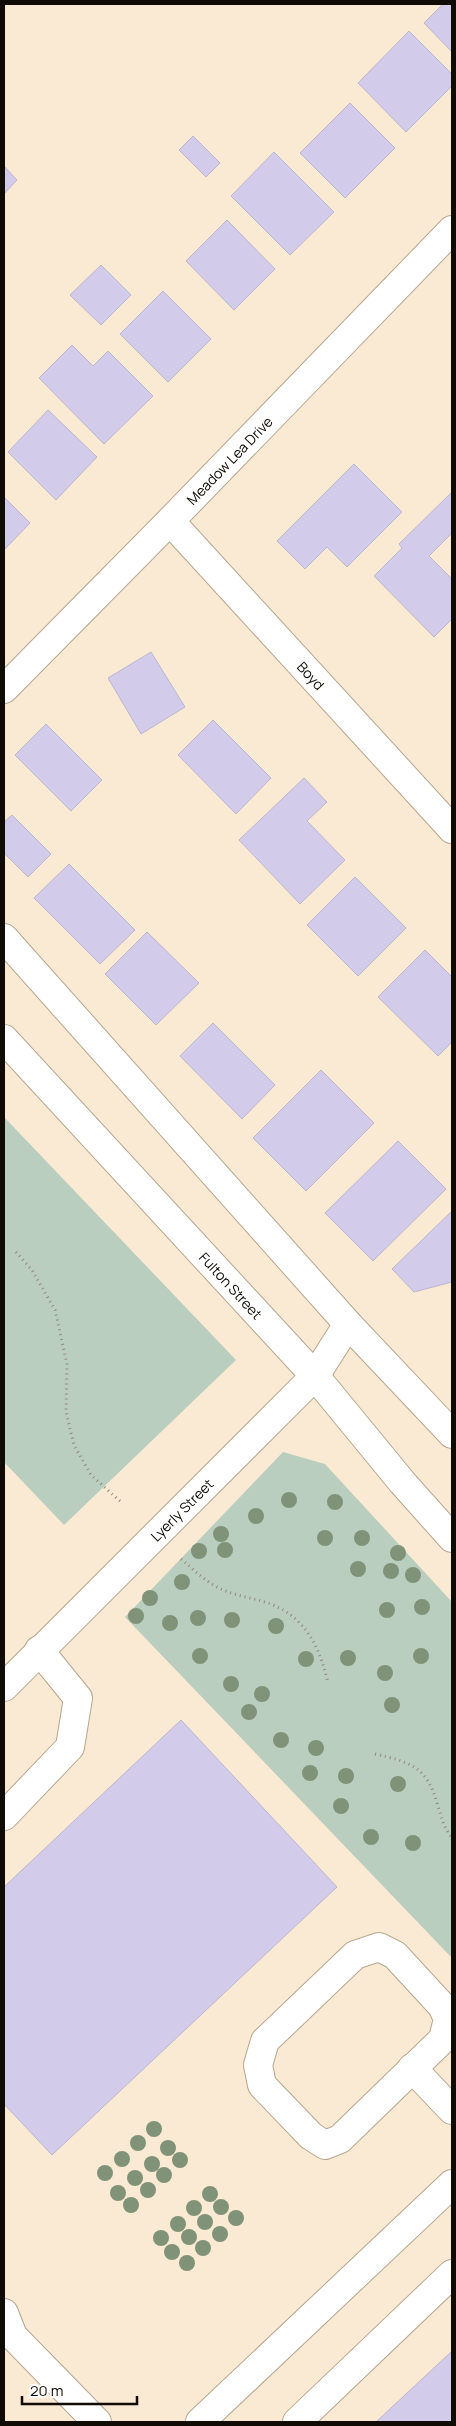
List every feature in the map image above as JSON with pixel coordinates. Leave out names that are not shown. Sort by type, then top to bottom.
[{"type":"street","name":"Meadow Lea Drive","points":[[4,689],[452,230]]},
{"type":"street","name":"Boyd","points":[[170,521],[452,829]]},
{"type":"street","points":[[4,938],[348,1324],[450,1427]]},
{"type":"street","name":"Fulton Street","points":[[4,1039],[315,1376],[402,1482],[452,1538]]},
{"type":"street","name":"Lyerly Street","points":[[4,1687],[315,1376],[348,1324]]},
{"type":"street","points":[[4,1816],[70,1746],[78,1698],[40,1650]]},
{"type":"street","points":[[379,1947],[395,1955],[442,2006],[448,2019],[443,2039],[412,2068],[340,2138],[324,2145],[311,2136],[262,2085],[258,2065],[265,2042],[355,1955],[379,1947]]},
{"type":"street","points":[[412,2068],[452,2110]]},
{"type":"street","points":[[200,2422],[452,2184]]},
{"type":"street","points":[[296,2422],[452,2274]]},
{"type":"street","points":[[4,2313],[13,2336],[97,2422]]},
{"type":"path","points":[[16,1252],[32,1270],[55,1310],[67,1364],[66,1412],[74,1445],[92,1475],[122,1503]]},
{"type":"path","points":[[178,1556],[219,1588],[238,1596],[272,1604],[290,1614],[306,1629],[322,1657],[328,1683]]},
{"type":"path","points":[[375,1754],[406,1762],[423,1773],[432,1786],[442,1820],[452,1838]]},
{"type":"green space","points":[[4,1117],[236,1360],[64,1525],[4,1462]]},
{"type":"green space","points":[[283,1452],[325,1464],[452,1602],[452,1958],[125,1617]]},
{"type":"building","points":[[443,4],[452,4],[452,52],[424,23]]},
{"type":"building","points":[[409,31],[452,74],[452,86],[406,132],[358,83]]},
{"type":"building","points":[[350,103],[395,148],[345,198],[300,153]]},
{"type":"building","points":[[193,136],[220,163],[206,177],[179,150]]},
{"type":"building","points":[[274,152],[334,212],[290,255],[231,196]]},
{"type":"building","points":[[4,166],[17,180],[4,194]]},
{"type":"building","points":[[227,220],[275,269],[234,310],[186,261]]},
{"type":"building","points":[[101,265],[131,295],[101,325],[70,295]]},
{"type":"building","points":[[163,291],[211,339],[168,382],[120,334]]},
{"type":"building","points":[[72,345],[93,366],[108,351],[153,396],[104,444],[39,378]]},
{"type":"building","points":[[48,410],[97,457],[56,500],[8,452]]},
{"type":"building","points":[[354,464],[402,512],[347,567],[327,547],[305,569],[277,541]]},
{"type":"building","points":[[452,492],[452,533],[429,556],[452,579],[452,619],[434,637],[374,576],[402,548],[399,544]]},
{"type":"building","points":[[4,497],[30,523],[4,550]]},
{"type":"building","points":[[151,652],[185,707],[141,734],[108,678]]},
{"type":"building","points":[[213,720],[271,778],[236,814],[178,755]]},
{"type":"building","points":[[46,724],[102,780],[71,811],[15,755]]},
{"type":"building","points":[[304,778],[327,802],[307,821],[345,860],[300,904],[239,840]]},
{"type":"building","points":[[12,815],[51,854],[28,877],[4,853],[4,822]]},
{"type":"building","points":[[69,864],[135,930],[100,964],[34,898]]},
{"type":"building","points":[[355,877],[406,928],[358,976],[307,925]]},
{"type":"building","points":[[147,932],[199,983],[156,1025],[105,974]]},
{"type":"building","points":[[425,950],[452,977],[452,1042],[438,1056],[378,997]]},
{"type":"building","points":[[213,1023],[275,1085],[242,1119],[180,1056]]},
{"type":"building","points":[[321,1070],[374,1123],[306,1191],[253,1138]]},
{"type":"building","points":[[398,1141],[446,1189],[373,1261],[325,1213]]},
{"type":"building","points":[[452,1211],[452,1282],[414,1292],[392,1269]]},
{"type":"building","points":[[181,1720],[337,1887],[52,2155],[4,2104],[4,1887]]},
{"type":"building","points":[[452,2351],[452,2422],[376,2422]]}]
